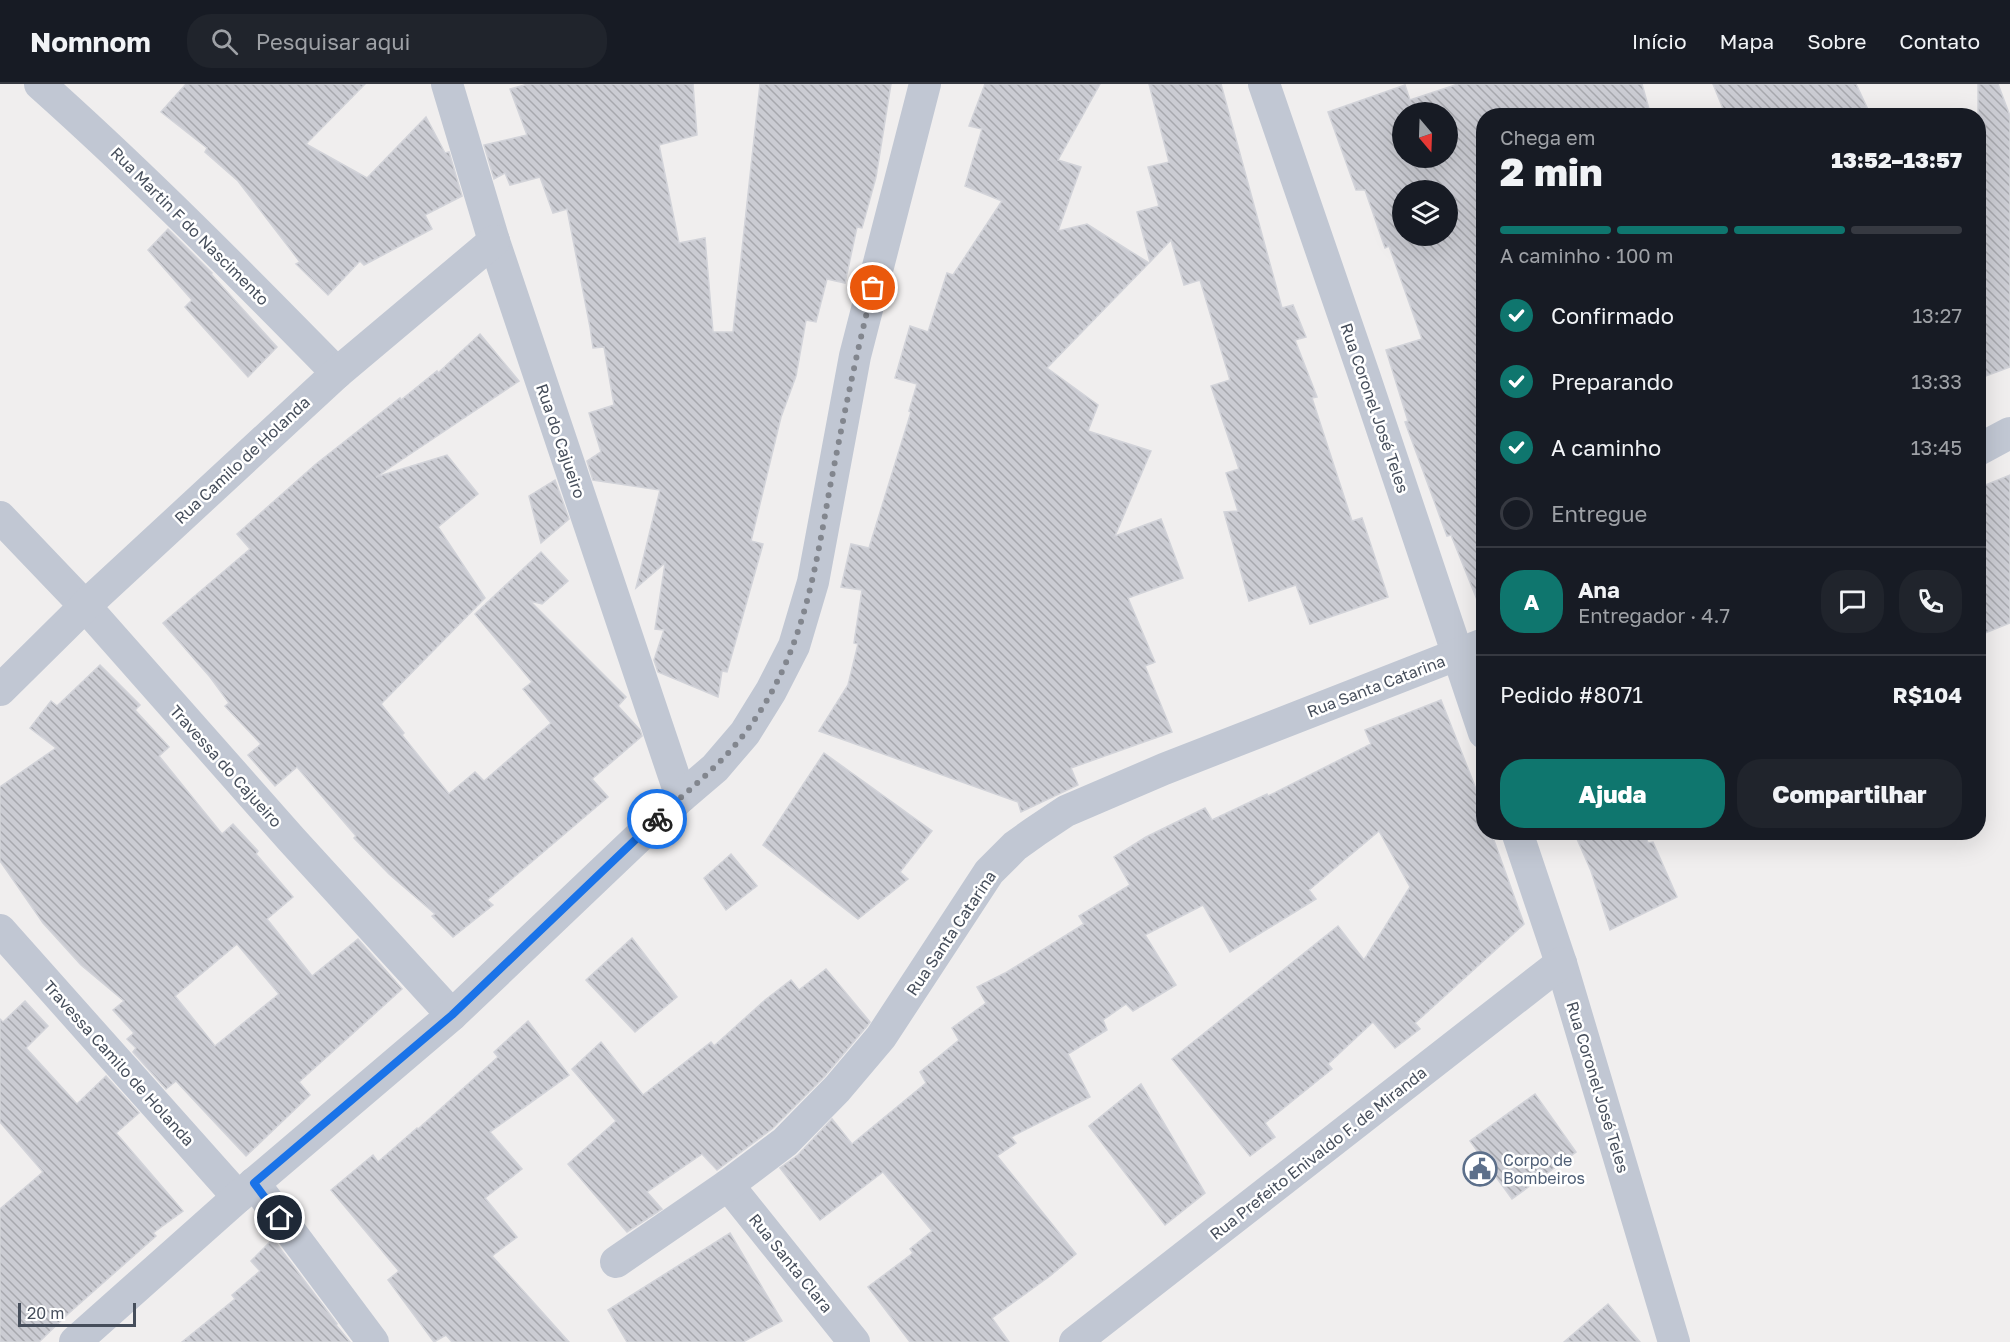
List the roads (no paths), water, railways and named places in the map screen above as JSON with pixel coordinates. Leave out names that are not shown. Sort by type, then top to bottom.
[{"type":"street","name":"Rua Martin F do Nascimento","points":[[40,84],[165,200],[337,372]]},
{"type":"street","name":"Rua do Cajueiro","points":[[447,84],[494,241],[681,796]]},
{"type":"street","points":[[75,1342],[246,1190],[452,1015],[681,796],[715,768],[745,733],[771,691],[794,646],[813,582],[855,356],[926,84]]},
{"type":"street","name":"Rua Coronel José Teles","points":[[1264,84],[1364,375],[1470,649],[1476,685]]},
{"type":"street","name":"Rua Camilo de Holanda","points":[[0,690],[85,606],[337,372],[494,241]]},
{"type":"street","points":[[1986,446],[2010,433]]},
{"type":"street","name":"Travessa do Cajueiro","points":[[0,517],[85,606],[292,840],[452,1015]]},
{"type":"street","name":"Rua Santa Catarina","points":[[616,1262],[728,1185],[785,1142],[837,1089],[881,1037],[989,872],[1015,846],[1066,811],[1164,769],[1470,649]]},
{"type":"street","name":"Rua Coronel José Teles","points":[[1520,840],[1561,963],[1674,1342]]},
{"type":"street","name":"Travessa Camilo de Holanda","points":[[0,930],[246,1190],[373,1342]]},
{"type":"street","name":"Rua Prefeito Enivaldo F. de Miranda","points":[[1075,1342],[1561,963]]},
{"type":"street","name":"Rua Santa Clara","points":[[728,1185],[854,1342]]},
{"type":"place","name":"Corpo de Bombeiros","points":[[1480,1169]]}]
